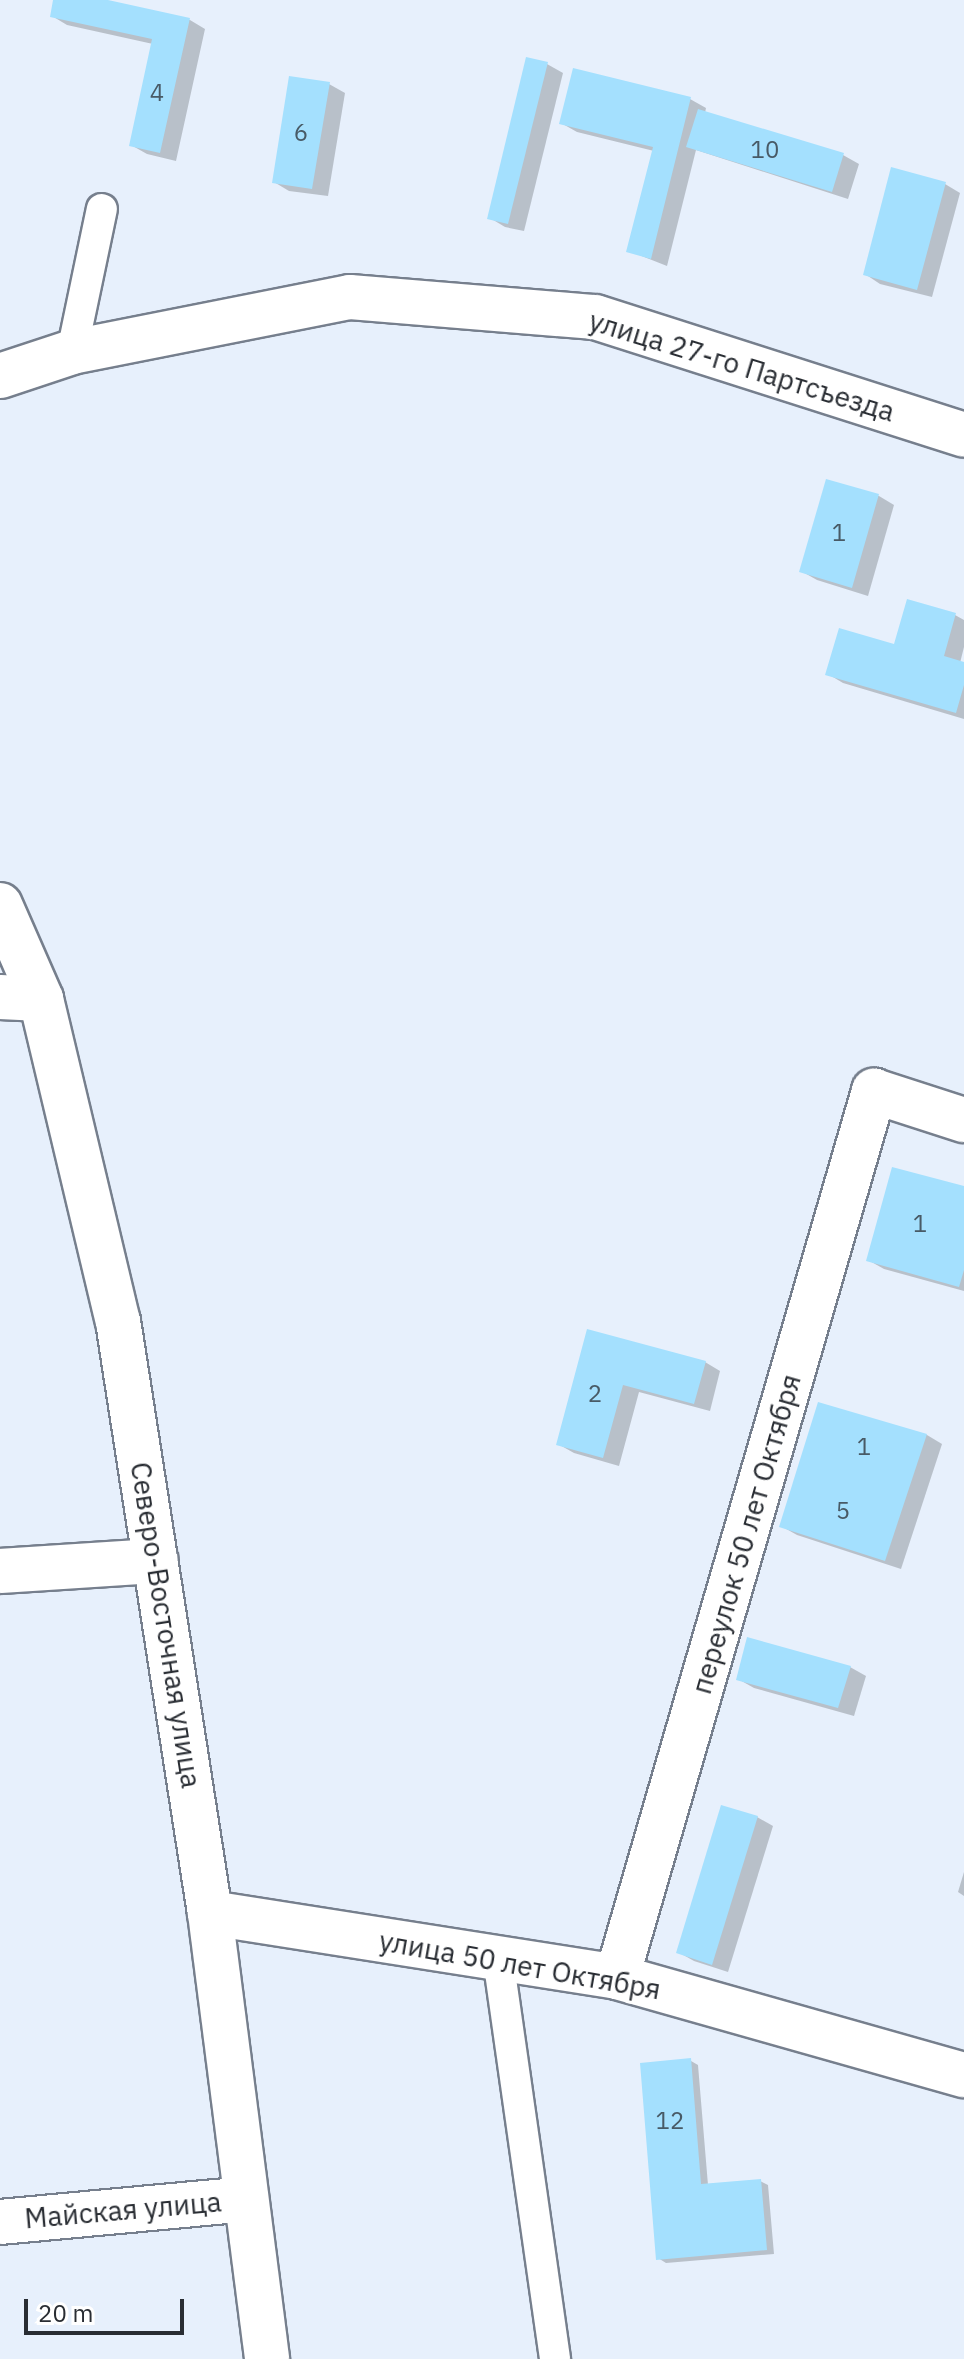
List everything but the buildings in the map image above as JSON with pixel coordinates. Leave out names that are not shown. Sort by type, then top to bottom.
[{"type":"street","name":"улица 27-го Партсъезда","points":[[0,376],[72,352],[350,297],[595,317],[964,435]]},
{"type":"street","name":"Северо-Восточная улица","points":[[0,905],[21,998],[118,1321],[210,1913],[267,2359]]},
{"type":"street","name":"переулок 50 лет Октября","points":[[617,1977],[874,1091],[964,1120]]},
{"type":"street","points":[[0,1571],[156,1561]]},
{"type":"street","name":"улица 50 лет Октября","points":[[210,1913],[617,1977],[964,2075]]},
{"type":"street","name":"Майская улица","points":[[0,2222],[246,2199]]},
{"type":"lane","points":[[72,352],[102,209]]},
{"type":"lane","points":[[498,1958],[555,2359]]}]
